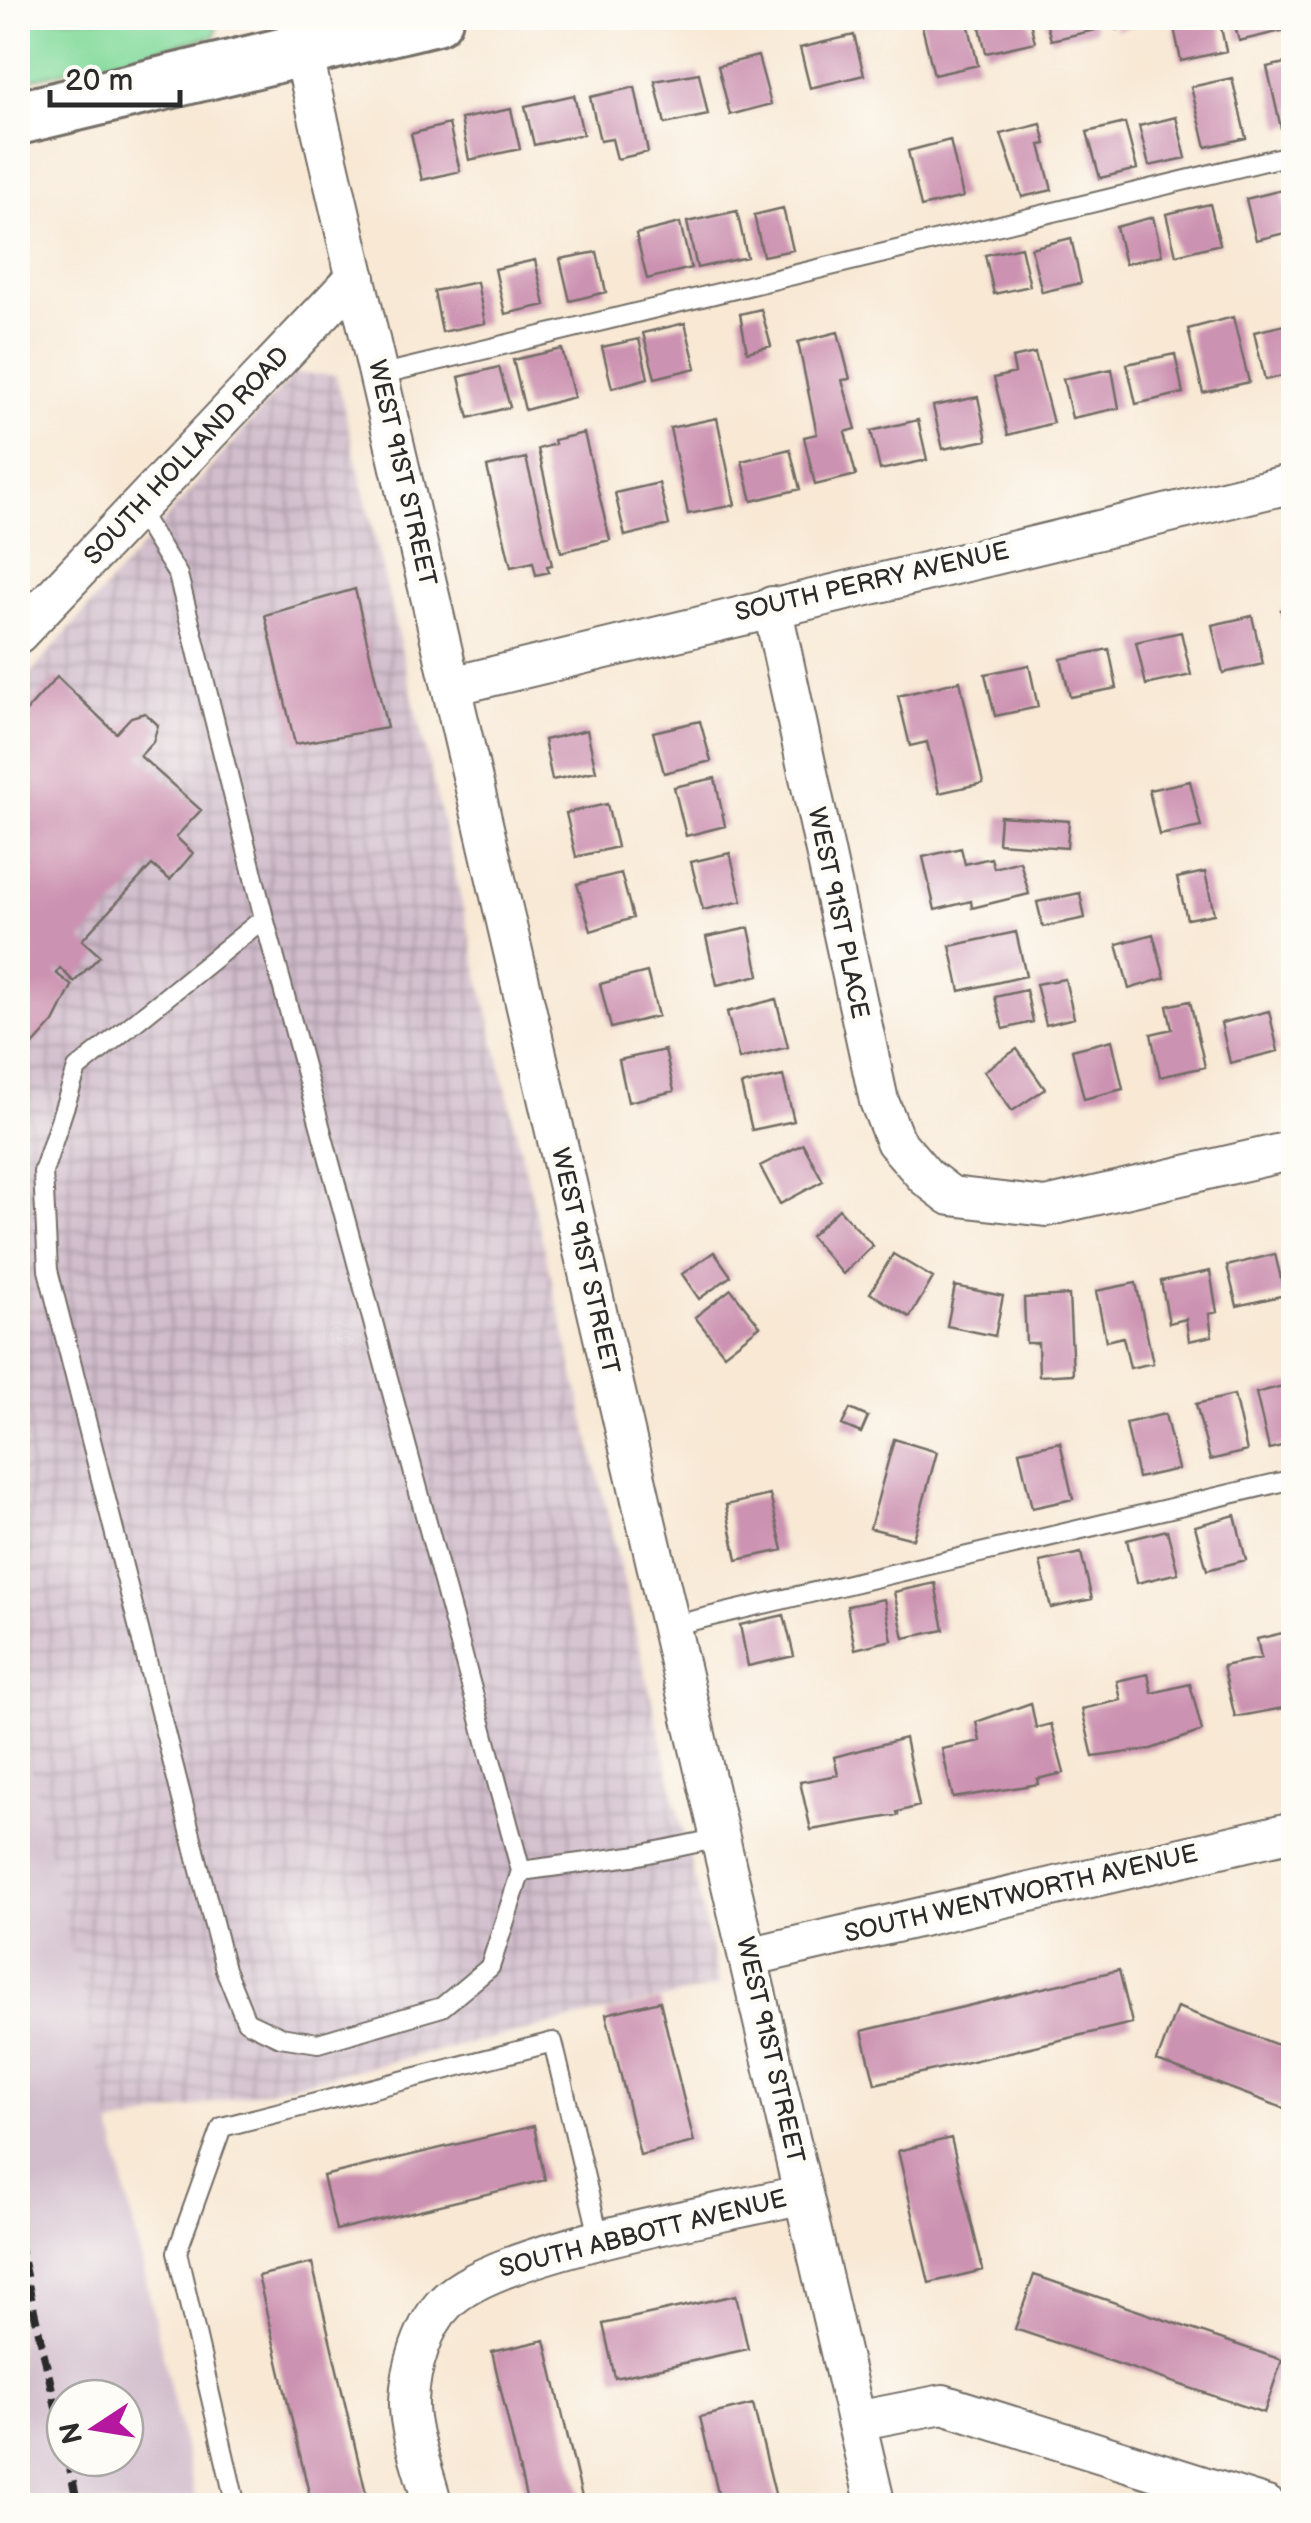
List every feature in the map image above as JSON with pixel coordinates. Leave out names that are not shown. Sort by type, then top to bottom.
[{"type":"main road","points":[[18,118],[299,32],[436,18]]},
{"type":"street","name":"WEST 91ST STREET","points":[[299,32],[876,2506]]},
{"type":"street","name":"SOUTH HOLLAND ROAD","points":[[18,634],[356,277]]},
{"type":"street","name":"SOUTH PERRY AVENUE","points":[[452,686],[1294,482]]},
{"type":"street","name":"WEST 91ST PLACE","points":[[772,606],[879,1101],[895,1141],[926,1177],[951,1196],[1046,1207],[1294,1150]]},
{"type":"street","name":"SOUTH WENTWORTH AVENUE","points":[[748,1958],[1294,1831]]},
{"type":"street","name":"SOUTH ABBOTT AVENUE","points":[[433,2506],[409,2402],[418,2350],[445,2302],[484,2274],[600,2241],[803,2194]]},
{"type":"street","points":[[856,2421],[943,2404],[1268,2506]]},
{"type":"lane","points":[[379,374],[1294,154]]},
{"type":"lane","points":[[136,509],[178,575],[264,918],[521,1871],[490,1967],[442,2006],[318,2043],[280,2037],[246,2021],[226,1969],[48,1270],[43,1172],[78,1069],[264,918]]},
{"type":"lane","points":[[670,1626],[1294,1479]]},
{"type":"lane","points":[[521,1871],[639,1855],[720,1838]]},
{"type":"lane","points":[[236,2506],[177,2252],[222,2127],[553,2042],[600,2241]]},
{"type":"shaded area","points":[[293,374],[336,375],[720,1986],[111,2126],[18,1713],[18,688]]},
{"type":"shaded area","points":[[18,1713],[197,2505],[18,2505]]},
{"type":"green space","points":[[18,18],[218,18],[215,36],[18,82]]},
{"type":"building","points":[[920,18],[967,18],[978,65],[934,75]]},
{"type":"building","points":[[978,18],[1029,18],[1035,42],[986,53]]},
{"type":"building","points":[[1045,18],[1093,18],[1095,30],[1051,40]]},
{"type":"building","points":[[1114,18],[1156,18],[1156,19],[1117,30]]},
{"type":"building","points":[[1172,18],[1219,18],[1226,51],[1181,61]]},
{"type":"building","points":[[1233,18],[1287,18],[1290,29],[1239,41]]},
{"type":"building","points":[[854,35],[864,75],[810,88],[800,48]]},
{"type":"building","points":[[758,56],[771,104],[730,115],[718,66]]},
{"type":"building","points":[[1294,61],[1294,125],[1281,128],[1267,67]]},
{"type":"building","points":[[699,73],[708,115],[665,124],[655,81]]},
{"type":"building","points":[[1232,78],[1246,138],[1206,147],[1191,87]]},
{"type":"building","points":[[635,87],[648,152],[617,159],[612,139],[600,141],[590,97]]},
{"type":"building","points":[[574,95],[583,134],[534,145],[525,106]]},
{"type":"building","points":[[511,109],[520,149],[469,160],[461,119]]},
{"type":"building","points":[[1176,117],[1186,158],[1149,166],[1139,126]]},
{"type":"building","points":[[1125,123],[1137,169],[1100,178],[1087,132]]},
{"type":"building","points":[[449,124],[460,171],[422,180],[411,134]]},
{"type":"building","points":[[1041,124],[1046,144],[1040,145],[1052,190],[1022,197],[1001,134]]},
{"type":"building","points":[[950,140],[963,197],[921,207],[908,151]]},
{"type":"building","points":[[1282,190],[1293,231],[1256,240],[1246,199]]},
{"type":"building","points":[[1210,204],[1220,244],[1176,255],[1166,214]]},
{"type":"building","points":[[783,208],[793,250],[763,256],[754,215]]},
{"type":"building","points":[[737,211],[747,257],[697,268],[687,222]]},
{"type":"building","points":[[1153,217],[1162,255],[1125,264],[1116,227]]},
{"type":"building","points":[[680,223],[691,268],[647,279],[636,234]]},
{"type":"building","points":[[1071,238],[1081,283],[1042,292],[1031,248]]},
{"type":"building","points":[[1021,247],[1030,286],[994,294],[985,255]]},
{"type":"building","points":[[597,252],[606,292],[570,301],[560,259]]},
{"type":"building","points":[[535,260],[545,305],[505,314],[495,269]]},
{"type":"building","points":[[477,282],[485,323],[442,332],[434,291]]},
{"type":"building","points":[[761,309],[771,346],[747,352],[740,314]]},
{"type":"building","points":[[1233,317],[1249,382],[1203,393],[1188,329]]},
{"type":"building","points":[[685,323],[696,368],[655,378],[643,333]]},
{"type":"building","points":[[1294,323],[1294,373],[1265,380],[1254,332]]},
{"type":"building","points":[[838,332],[850,379],[842,380],[856,429],[845,432],[856,475],[815,485],[804,437],[817,434],[798,342]]},
{"type":"building","points":[[639,339],[648,378],[612,388],[602,347]]},
{"type":"building","points":[[562,349],[574,397],[525,410],[513,360]]},
{"type":"building","points":[[1035,353],[1053,423],[1008,435],[994,378],[1015,373],[1012,358]]},
{"type":"building","points":[[1175,354],[1183,393],[1136,404],[1127,364]]},
{"type":"building","points":[[499,367],[510,407],[469,418],[459,377]]},
{"type":"building","points":[[1112,369],[1119,408],[1072,418],[1063,379]]},
{"type":"building","points":[[978,397],[987,440],[943,449],[933,406]]},
{"type":"building","points":[[717,418],[735,505],[688,514],[670,428]]},
{"type":"building","points":[[918,420],[927,460],[880,470],[871,431]]},
{"type":"building","points":[[584,433],[610,540],[561,552],[538,449],[555,444],[554,440]]},
{"type":"building","points":[[790,449],[800,489],[752,501],[742,461]]},
{"type":"building","points":[[526,458],[552,565],[547,566],[549,572],[536,575],[533,562],[511,567],[487,467]]},
{"type":"building","points":[[659,483],[669,525],[625,536],[615,493]]},
{"type":"building","points":[[355,589],[387,728],[295,744],[265,615]]},
{"type":"building","points":[[1294,607],[1294,659],[1292,659],[1281,610]]},
{"type":"building","points":[[1252,616],[1263,664],[1223,673],[1212,625]]},
{"type":"building","points":[[1181,632],[1191,675],[1146,685],[1136,642]]},
{"type":"building","points":[[1109,649],[1117,688],[1070,697],[1061,659]]},
{"type":"building","points":[[1029,665],[1038,707],[995,716],[985,674]]},
{"type":"building","points":[[57,677],[116,733],[131,717],[145,713],[158,725],[153,742],[140,756],[201,810],[176,837],[193,853],[170,880],[152,865],[82,940],[100,956],[74,982],[60,968],[56,973],[72,986],[54,1022],[18,1062],[18,720]]},
{"type":"building","points":[[960,681],[983,783],[939,793],[927,742],[910,746],[898,696]]},
{"type":"building","points":[[700,721],[711,761],[664,773],[653,732]]},
{"type":"building","points":[[587,730],[596,771],[552,780],[544,740]]},
{"type":"building","points":[[715,778],[725,826],[686,836],[674,787]]},
{"type":"building","points":[[1190,781],[1201,827],[1159,835],[1149,790]]},
{"type":"building","points":[[607,804],[617,847],[576,857],[566,813]]},
{"type":"building","points":[[1000,816],[1069,821],[1067,848],[998,843]]},
{"type":"building","points":[[961,848],[965,864],[991,858],[994,868],[1020,861],[1029,894],[972,908],[971,901],[935,910],[923,857]]},
{"type":"building","points":[[730,853],[742,901],[703,910],[691,862]]},
{"type":"building","points":[[1205,872],[1214,914],[1187,919],[1177,878]]},
{"type":"building","points":[[621,873],[633,918],[591,931],[577,884]]},
{"type":"building","points":[[1080,893],[1085,918],[1043,927],[1037,902]]},
{"type":"building","points":[[749,928],[759,975],[717,985],[706,937]]},
{"type":"building","points":[[1016,932],[1026,976],[960,991],[950,946]]},
{"type":"building","points":[[1153,934],[1165,978],[1129,989],[1117,944]]},
{"type":"building","points":[[647,972],[658,1016],[611,1028],[600,984]]},
{"type":"building","points":[[1065,979],[1074,1018],[1046,1025],[1036,984]]},
{"type":"building","points":[[1026,990],[1033,1022],[1003,1029],[995,997]]},
{"type":"building","points":[[776,999],[788,1047],[739,1059],[727,1012]]},
{"type":"building","points":[[1190,1001],[1205,1067],[1160,1077],[1151,1034],[1172,1029],[1167,1006]]},
{"type":"building","points":[[1269,1011],[1278,1051],[1230,1063],[1221,1023]]},
{"type":"building","points":[[1112,1040],[1123,1089],[1084,1099],[1072,1050]]},
{"type":"building","points":[[1017,1049],[1045,1089],[1012,1111],[984,1071]]},
{"type":"building","points":[[665,1050],[674,1091],[628,1102],[619,1060]]},
{"type":"building","points":[[783,1076],[794,1121],[752,1130],[741,1085]]},
{"type":"building","points":[[803,1144],[823,1181],[780,1204],[760,1166]]},
{"type":"building","points":[[839,1209],[873,1246],[843,1274],[810,1236]]},
{"type":"building","points":[[714,1252],[731,1276],[699,1299],[682,1274]]},
{"type":"building","points":[[893,1254],[933,1278],[910,1317],[870,1293]]},
{"type":"building","points":[[1275,1254],[1285,1295],[1237,1306],[1227,1266]]},
{"type":"building","points":[[1210,1271],[1217,1312],[1209,1314],[1212,1336],[1189,1341],[1186,1319],[1169,1323],[1161,1281]]},
{"type":"building","points":[[1136,1283],[1153,1363],[1130,1368],[1123,1337],[1106,1341],[1096,1291]]},
{"type":"building","points":[[955,1286],[1003,1296],[995,1336],[947,1326]]},
{"type":"building","points":[[731,1289],[760,1326],[724,1354],[695,1317]]},
{"type":"building","points":[[1069,1295],[1073,1374],[1039,1376],[1038,1343],[1026,1343],[1024,1298]]},
{"type":"building","points":[[1294,1383],[1294,1443],[1269,1449],[1256,1393]]},
{"type":"building","points":[[1234,1395],[1247,1451],[1210,1460],[1196,1404]]},
{"type":"building","points":[[850,1409],[868,1417],[861,1433],[842,1425]]},
{"type":"building","points":[[1165,1414],[1178,1469],[1138,1478],[1126,1423]]},
{"type":"building","points":[[894,1439],[937,1452],[913,1539],[870,1528]]},
{"type":"building","points":[[1060,1442],[1073,1499],[1032,1508],[1019,1451]]},
{"type":"building","points":[[770,1495],[783,1550],[737,1560],[726,1505]]},
{"type":"building","points":[[1235,1515],[1246,1560],[1207,1570],[1195,1526]]},
{"type":"building","points":[[1167,1530],[1178,1573],[1137,1583],[1127,1540]]},
{"type":"building","points":[[1081,1553],[1092,1599],[1051,1608],[1040,1562]]},
{"type":"building","points":[[935,1583],[944,1630],[904,1638],[894,1592]]},
{"type":"building","points":[[884,1599],[892,1640],[855,1649],[847,1606]]},
{"type":"building","points":[[784,1615],[794,1656],[748,1666],[740,1625]]},
{"type":"building","points":[[1287,1632],[1294,1650],[1294,1706],[1235,1717],[1223,1666],[1261,1658],[1257,1639]]},
{"type":"building","points":[[1148,1674],[1152,1693],[1190,1684],[1202,1731],[1151,1749],[1093,1757],[1082,1709],[1121,1700],[1117,1681]]},
{"type":"building","points":[[1031,1703],[1036,1728],[1051,1724],[1064,1773],[1037,1779],[1038,1784],[953,1798],[942,1749],[980,1741],[976,1722]]},
{"type":"building","points":[[905,1738],[919,1806],[897,1812],[898,1815],[811,1830],[800,1782],[838,1775],[834,1757]]},
{"type":"building","points":[[1119,1970],[1132,2023],[875,2084],[862,2031]]},
{"type":"building","points":[[660,2001],[694,2142],[640,2155],[606,2014]]},
{"type":"building","points":[[1177,2007],[1294,2051],[1294,2112],[1157,2061]]},
{"type":"building","points":[[534,2126],[545,2180],[336,2230],[323,2176]]},
{"type":"building","points":[[951,2138],[983,2270],[929,2283],[898,2151]]},
{"type":"building","points":[[312,2263],[369,2506],[312,2506],[258,2276]]},
{"type":"building","points":[[1034,2275],[1282,2360],[1264,2413],[1015,2329]]},
{"type":"building","points":[[736,2295],[748,2349],[615,2378],[603,2324]]},
{"type":"building","points":[[545,2340],[584,2506],[528,2506],[492,2352]]},
{"type":"building","points":[[753,2404],[778,2506],[721,2506],[700,2417]]},
{"type":"railway","points":[[18,2240],[49,2378]]},
{"type":"railway","points":[[72,2478],[78,2506]]}]
